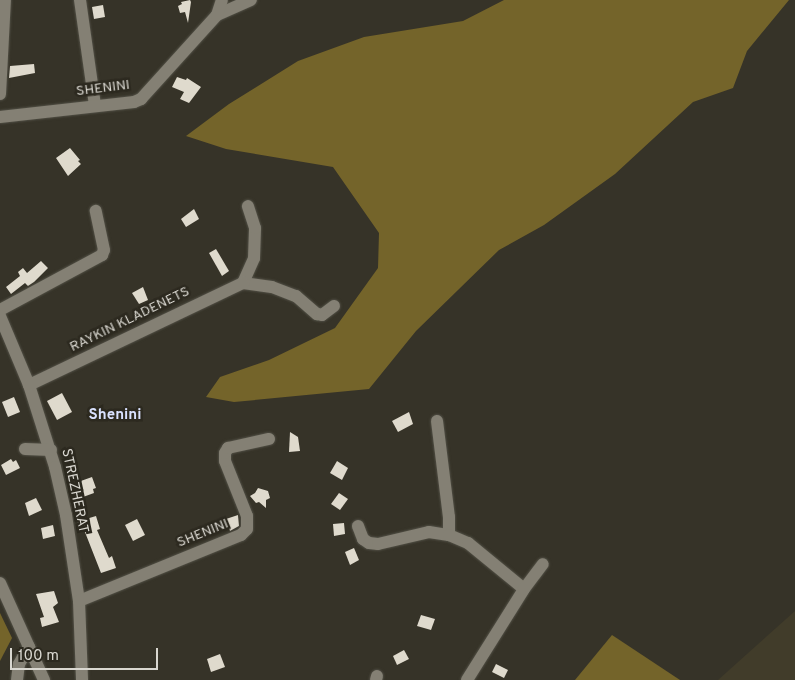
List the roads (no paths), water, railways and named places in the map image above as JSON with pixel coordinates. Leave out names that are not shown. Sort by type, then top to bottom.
[{"type":"street","points":[[0,94],[5,0]]},
{"type":"street","points":[[80,0],[95,106]]},
{"type":"street","name":"SHENINI","points":[[0,117],[134,102],[141,99],[217,16],[222,0]]},
{"type":"street","points":[[217,16],[251,0]]},
{"type":"street","points":[[248,206],[255,228],[254,258],[243,282],[272,287],[296,296],[317,314],[322,315],[334,306]]},
{"type":"street","points":[[0,310],[102,255],[104,250],[96,211]]},
{"type":"street","name":"RAYKIN KLADENETS","points":[[29,385],[243,282]]},
{"type":"street","name":"STREZHERAT","points":[[0,316],[29,385],[51,450],[66,515],[79,601],[82,680]]},
{"type":"street","points":[[437,421],[450,517],[449,535]]},
{"type":"street","name":"SHENINI","points":[[79,601],[241,534],[247,529],[247,516],[225,461],[225,453],[228,448],[269,439]]},
{"type":"street","points":[[25,449],[51,450]]},
{"type":"street","points":[[358,526],[363,539],[369,543],[378,544],[429,532],[449,535],[468,544],[524,588]]},
{"type":"street","points":[[467,680],[524,588],[543,564]]},
{"type":"street","points":[[0,583],[44,680]]},
{"type":"street","points":[[17,680],[19,664],[29,648]]},
{"type":"district","name":"Shenini","points":[[115,416]]}]
